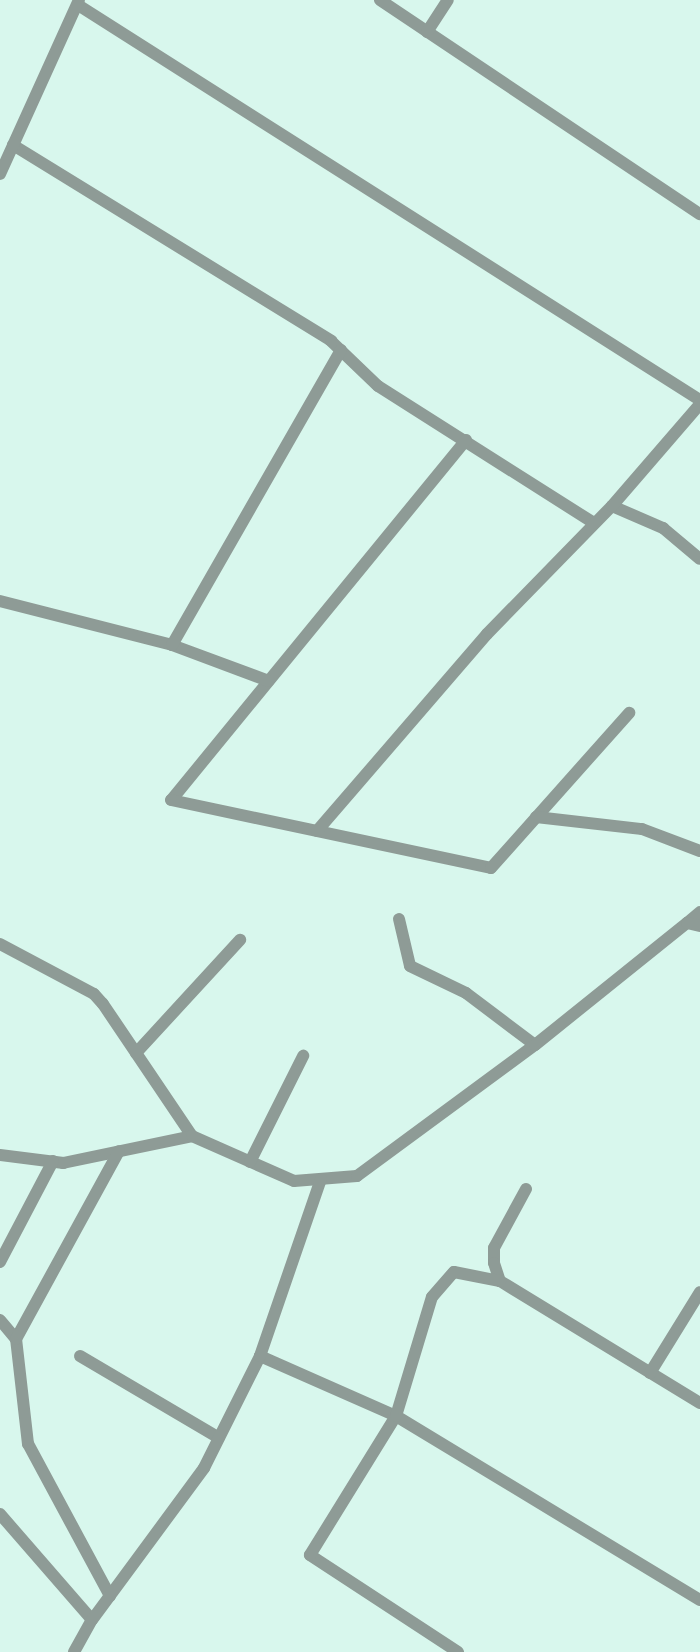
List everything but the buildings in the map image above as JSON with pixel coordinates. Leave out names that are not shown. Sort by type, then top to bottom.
[{"type":"street","points":[[380,0],[700,214]]},
{"type":"street","points":[[428,32],[448,0]]},
{"type":"street","points":[[0,174],[78,3],[700,402],[612,506],[594,522],[487,634],[317,831]]},
{"type":"street","points":[[14,145],[341,350],[378,386],[594,522]]},
{"type":"street","points":[[172,645],[341,350]]},
{"type":"street","points":[[466,440],[170,800],[492,868],[629,713]]},
{"type":"street","points":[[612,506],[663,528],[700,559]]},
{"type":"street","points":[[0,601],[172,645],[269,681]]},
{"type":"street","points":[[536,817],[642,829],[700,851]]},
{"type":"street","points":[[0,944],[94,994],[192,1136],[294,1182],[357,1176],[535,1045],[700,912]]},
{"type":"street","points":[[399,919],[410,966],[466,993],[535,1045]]},
{"type":"street","points":[[687,923],[700,926]]},
{"type":"street","points":[[136,1053],[240,940]]},
{"type":"street","points":[[250,1162],[303,1056]]},
{"type":"street","points":[[0,1155],[63,1163],[192,1136]]},
{"type":"street","points":[[16,1340],[119,1151]]},
{"type":"street","points":[[0,1262],[52,1161]]},
{"type":"street","points":[[74,1652],[92,1620],[204,1468],[260,1356],[321,1179]]},
{"type":"street","points":[[500,1281],[494,1263],[494,1248],[526,1189]]},
{"type":"street","points":[[458,1652],[310,1555],[396,1416],[432,1298],[454,1272],[500,1281],[700,1402]]},
{"type":"street","points":[[650,1373],[700,1292]]},
{"type":"street","points":[[0,1320],[16,1340],[28,1444],[110,1596]]},
{"type":"street","points":[[80,1356],[219,1438]]},
{"type":"street","points":[[260,1356],[396,1416],[700,1600]]},
{"type":"street","points":[[0,1514],[92,1620]]}]
